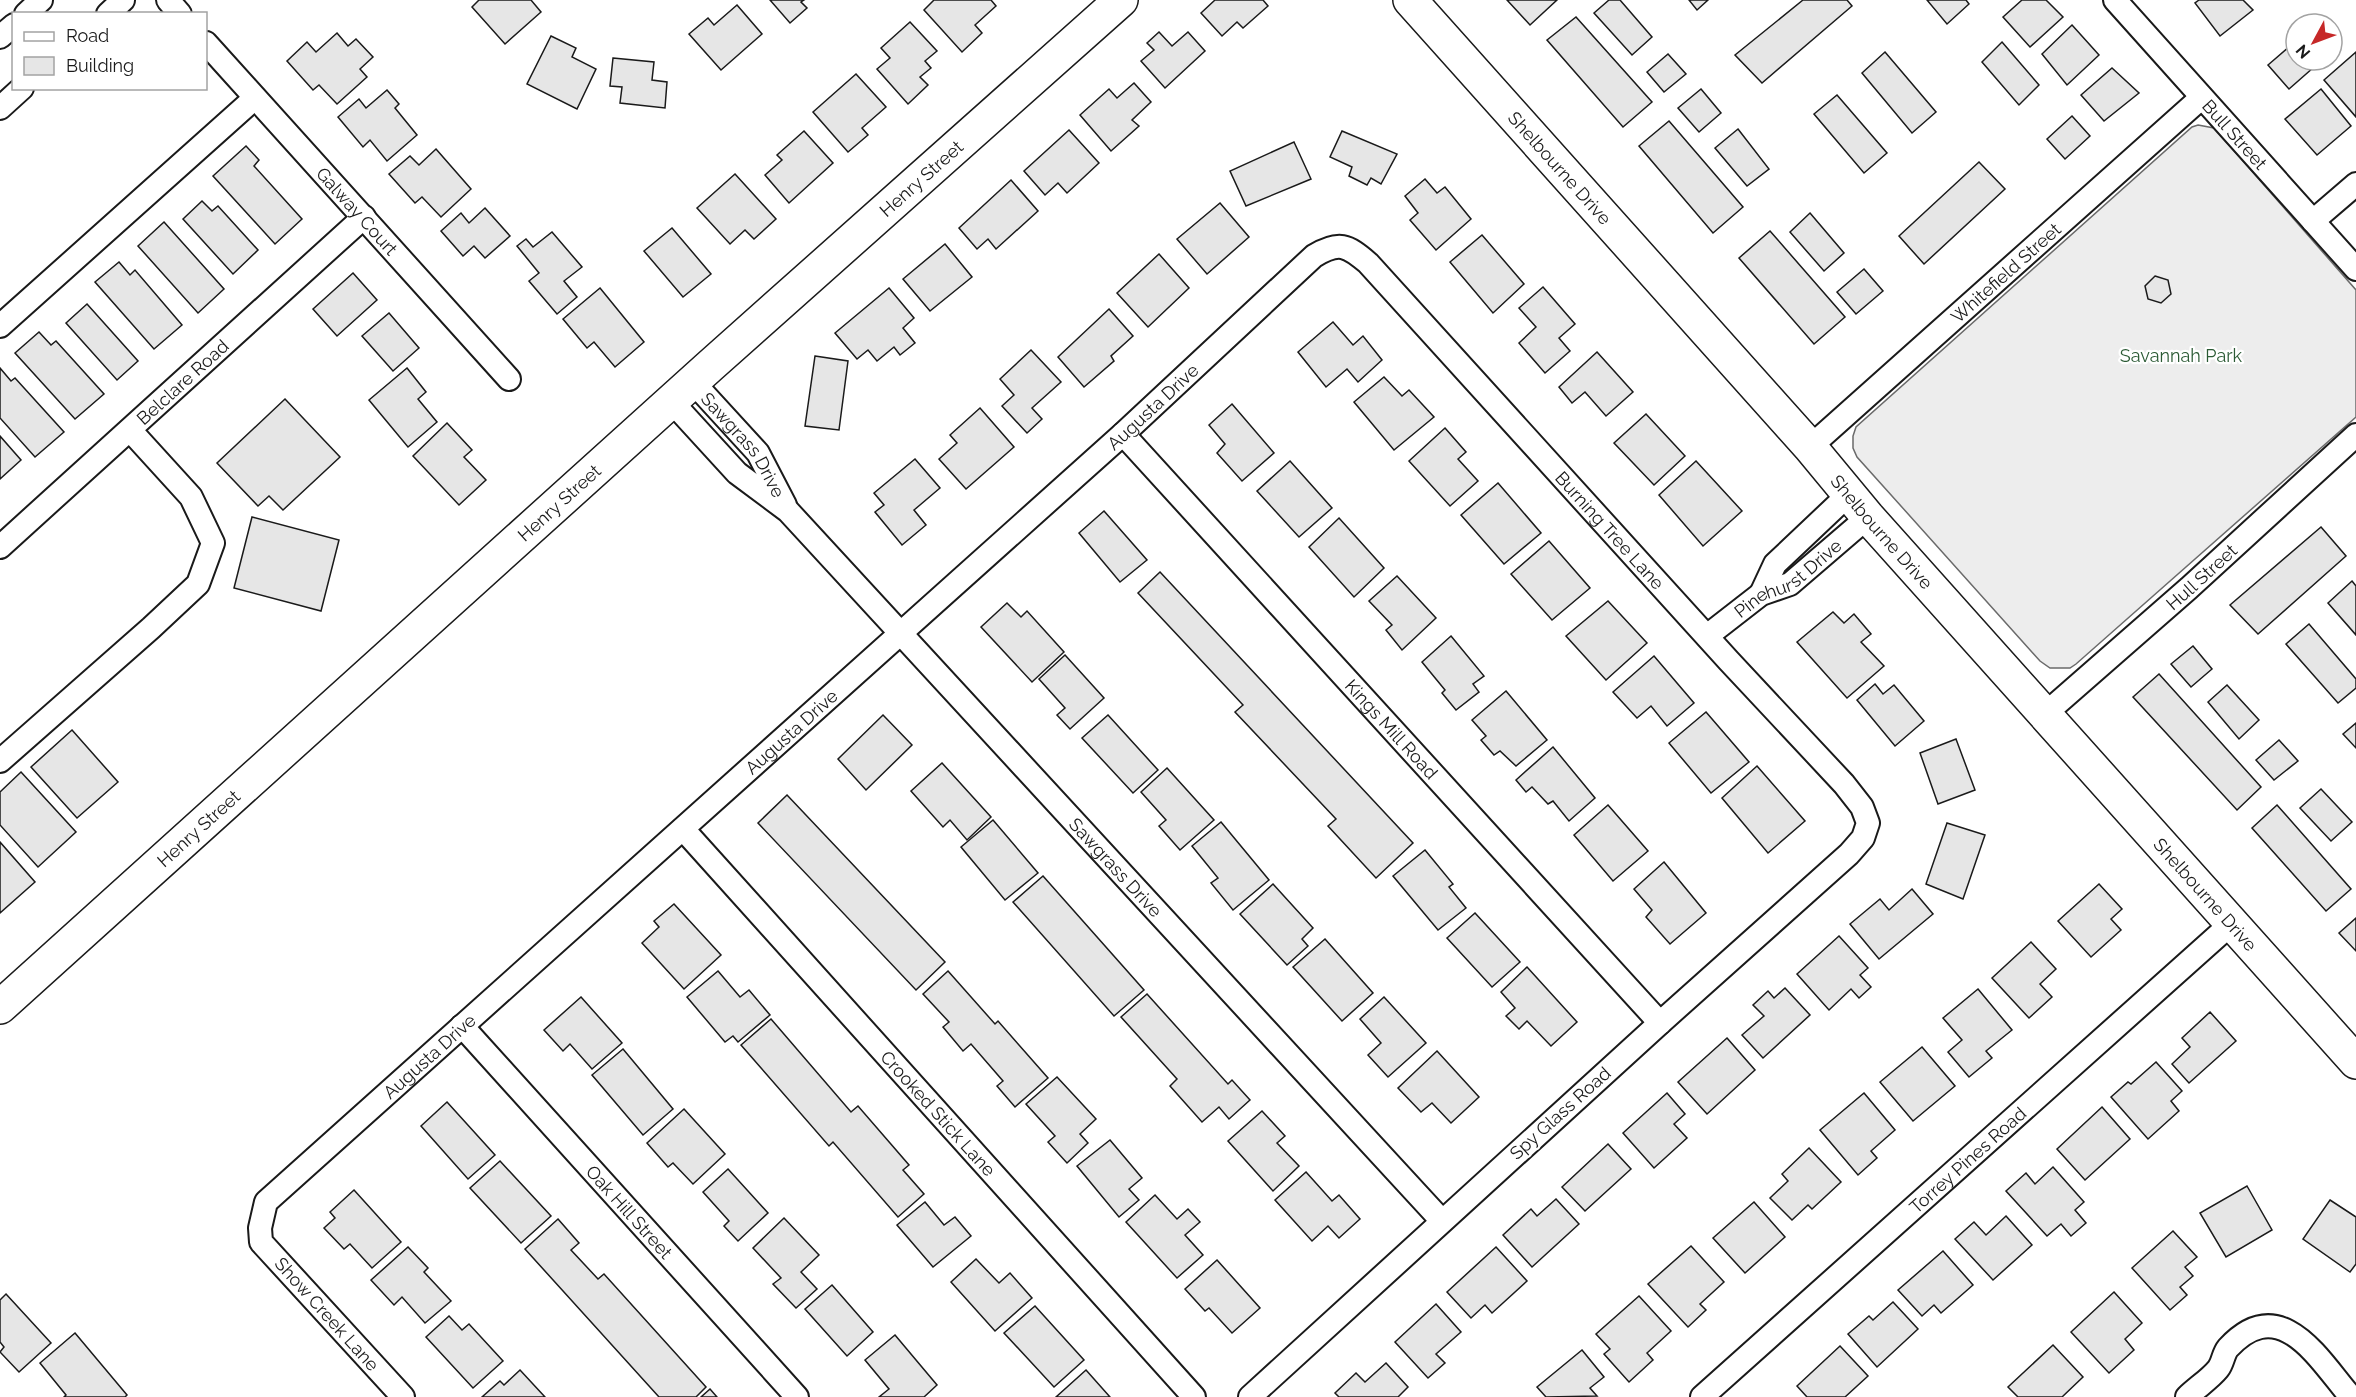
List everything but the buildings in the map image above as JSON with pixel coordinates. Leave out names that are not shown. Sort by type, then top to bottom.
[{"type":"street","points":[[28,12],[41,0]]},
{"type":"street","points":[[110,12],[123,0]]},
{"type":"street","points":[[168,0],[178,12]]},
{"type":"street","name":"Henry Street","points":[[0,1007],[1120,0]]},
{"type":"street","name":"Shelbourne Drive","points":[[1410,0],[1810,447],[1858,506],[2356,1062]]},
{"type":"street","name":"Bull Street","points":[[2115,0],[2356,269]]},
{"type":"street","points":[[0,37],[12,27]]},
{"type":"street","name":"Galway Court","points":[[207,44],[509,379]]},
{"type":"street","points":[[0,108],[20,90]]},
{"type":"street","points":[[0,326],[255,98]]},
{"type":"street","name":"Whitefield Street","points":[[1810,447],[2201,98]]},
{"type":"street","points":[[2313,221],[2356,184]]},
{"type":"street","name":"Belclare Road","points":[[0,547],[364,217]]},
{"type":"street","name":"Augusta Drive","points":[[260,1228],[266,1202],[1123,434],[1314,256],[1337,246]]},
{"type":"street","name":"Burning Tree Lane","points":[[1337,246],[1355,252],[1368,263],[1707,636],[1845,784],[1862,807],[1867,827]]},
{"type":"street","name":"Sawgrass Drive","points":[[682,392],[758,453],[788,512]]},
{"type":"street","name":"Sawgrass Drive","points":[[682,392],[737,473],[788,512],[1442,1221]]},
{"type":"street","points":[[0,761],[198,584],[213,543],[191,497],[130,430]]},
{"type":"street","name":"Kings Mill Road","points":[[1123,434],[1660,1023]]},
{"type":"street","name":"Hull Street","points":[[2045,714],[2189,588],[2356,435]]},
{"type":"street","name":"Pinehurst Drive","points":[[1707,636],[1761,594],[1790,584],[1858,506]]},
{"type":"street","name":"Spy Glass Road","points":[[1250,1397],[1849,854],[1863,837],[1867,827]]},
{"type":"street","name":"Crooked Stick Lane","points":[[683,829],[1194,1397]]},
{"type":"street","name":"Torrey Pines Road","points":[[1702,1397],[2232,923]]},
{"type":"street","name":"Oak Hill Street","points":[[462,1026],[797,1397]]},
{"type":"street","name":"Show Creek Lane","points":[[260,1228],[261,1242],[403,1397]]},
{"type":"street","points":[[2187,1397],[2218,1369],[2226,1350],[2241,1337],[2260,1328],[2289,1330],[2305,1342],[2351,1397]]},
{"type":"shaded area","name":"Savannah Park","points":[[2198,125],[2214,128],[2356,290],[2356,417],[2076,664],[2070,668],[2050,668],[2040,661],[1857,457],[1853,448],[1853,436],[1856,427],[2192,127]]}]
